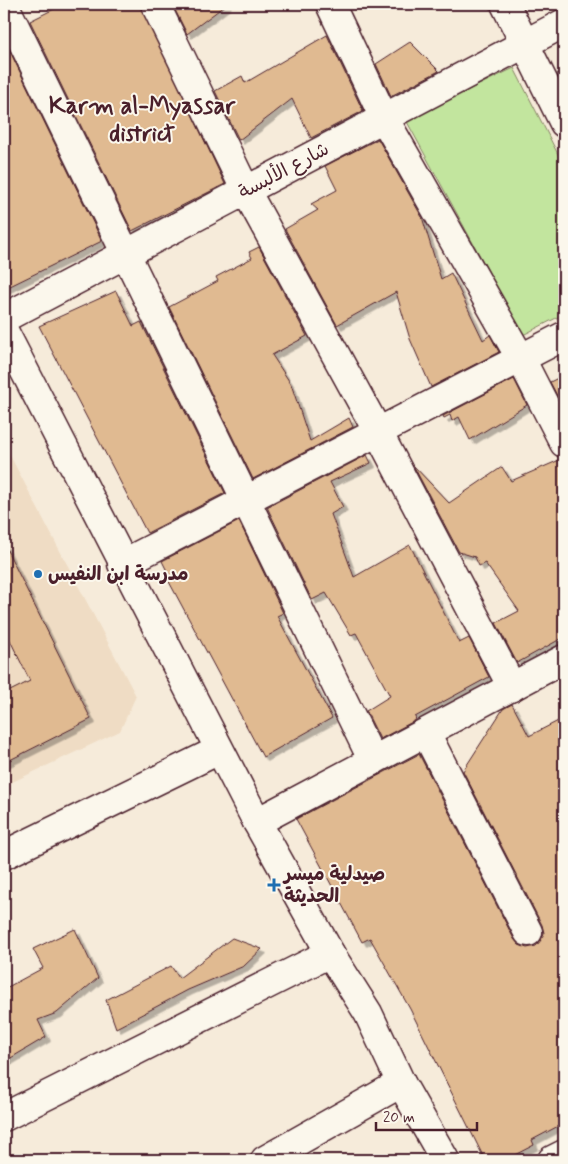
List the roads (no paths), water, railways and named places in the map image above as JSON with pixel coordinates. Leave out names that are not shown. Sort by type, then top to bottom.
[{"type":"street","points":[[155,4],[246,191],[378,432],[512,687]]},
{"type":"street","points":[[330,4],[384,118],[521,359],[564,443]]},
{"type":"street","points":[[505,4],[564,123]]},
{"type":"street","points":[[9,8],[126,254],[373,761]]},
{"type":"street","name":"شارع الألبسة","points":[[4,318],[564,23]]},
{"type":"street","points":[[4,331],[122,564],[257,822],[330,954],[368,1013],[401,1083],[445,1160]]},
{"type":"street","points":[[122,564],[564,336]]},
{"type":"street","points":[[257,822],[564,659]]},
{"type":"street","points":[[426,733],[528,932]]},
{"type":"street","points":[[4,855],[219,750]]},
{"type":"street","points":[[4,1117],[330,954]]},
{"type":"street","points":[[265,1160],[401,1083]]},
{"type":"street","points":[[552,1160],[564,1154]]},
{"type":"place","name":"مدرسة ابن النفيس","points":[[38,574]]},
{"type":"place","name":"صيدلية ميسر الحديثة","points":[[274,885]]},
{"type":"district","name":"Karm al-Myassar district","points":[[142,120]]}]
